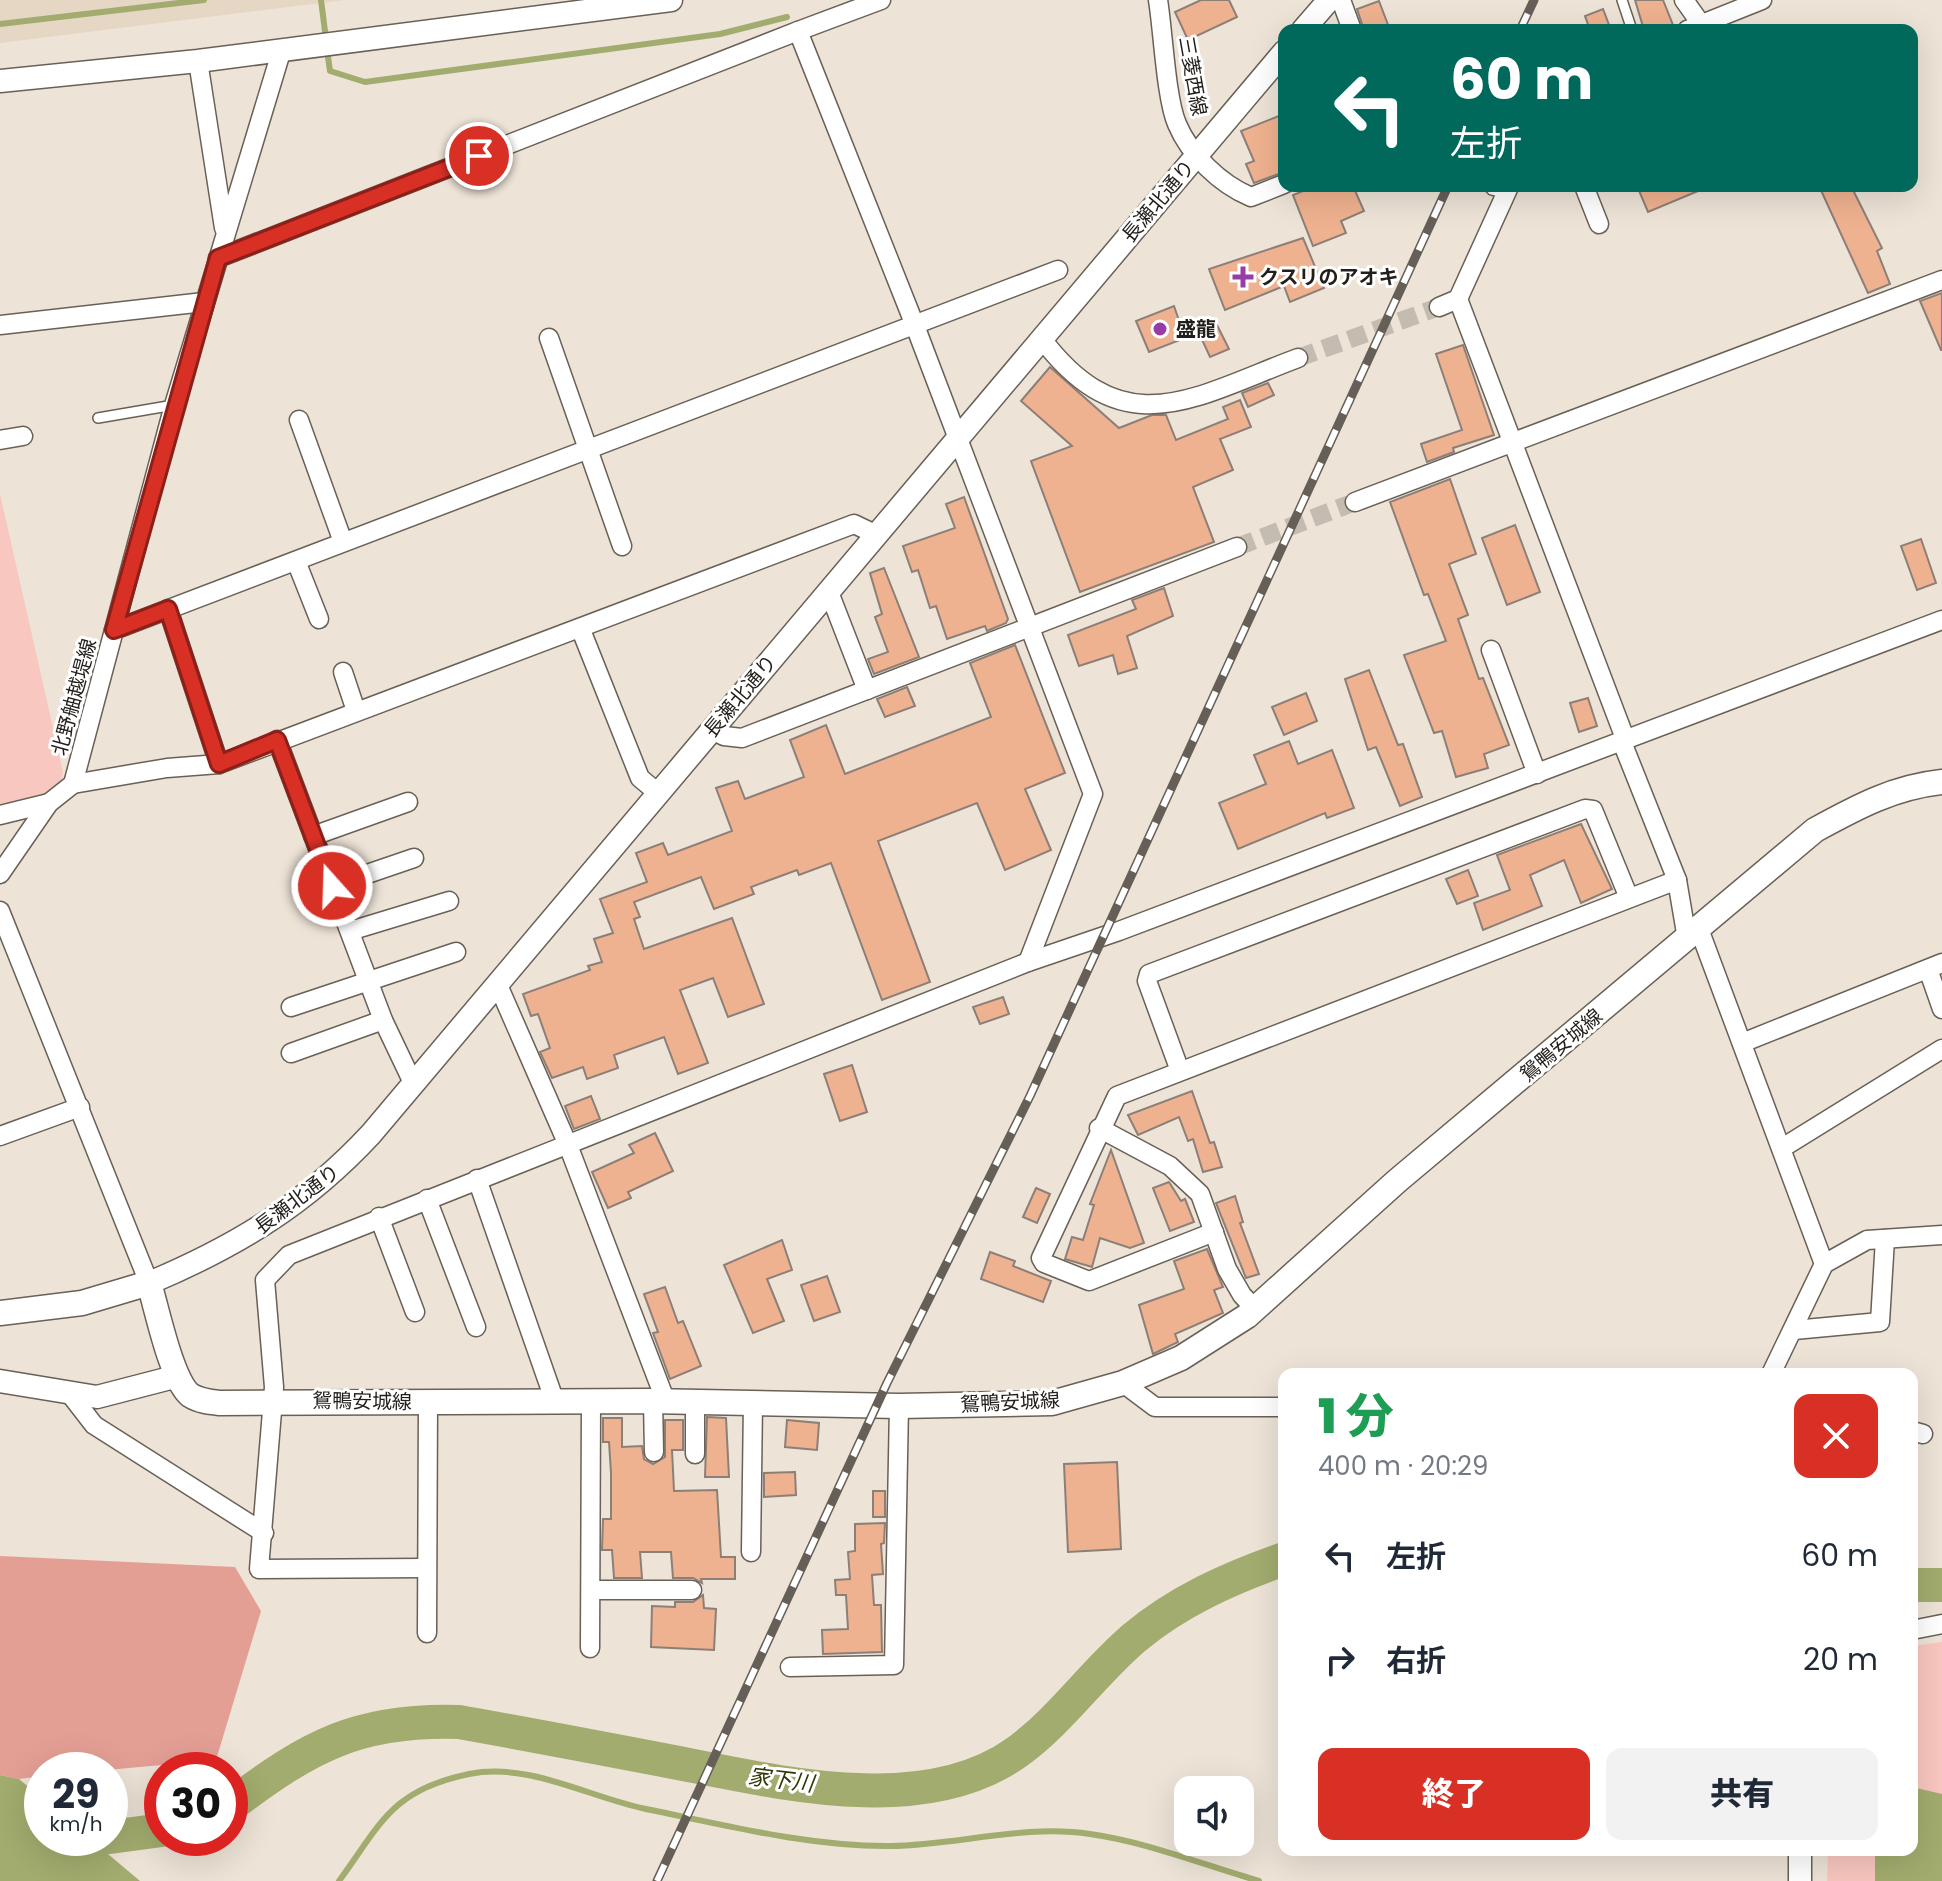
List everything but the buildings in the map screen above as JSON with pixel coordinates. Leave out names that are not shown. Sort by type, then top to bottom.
[{"type":"main road","name":"鴛鴨安城線","points":[[178,1376],[187,1392],[205,1401],[753,1402],[899,1406],[1052,1403],[1123,1383],[1181,1358],[1255,1309],[1397,1181],[1815,830],[1868,800],[1914,785],[1942,782]]},
{"type":"main road","points":[[0,1313],[82,1303],[149,1283],[178,1376]]},
{"type":"street","points":[[0,81],[198,61],[671,0]]},
{"type":"street","points":[[218,258],[881,0]]},
{"type":"street","name":"三菱西線","points":[[1158,0],[1176,123],[1195,155]]},
{"type":"street","points":[[1308,24],[1329,0]]},
{"type":"street","points":[[1341,0],[1350,24]]},
{"type":"street","points":[[1684,0],[1693,24]]},
{"type":"street","points":[[1700,24],[1742,3],[1762,0]]},
{"type":"street","points":[[798,31],[914,323],[1093,794],[1028,962]]},
{"type":"street","name":"北野舳越堤線","points":[[0,874],[49,803],[73,784],[174,405],[282,49]]},
{"type":"street","name":"長瀬北通り","points":[[149,1283],[252,1233],[333,1175],[414,1085],[1278,59]]},
{"type":"street","points":[[198,61],[225,233]]},
{"type":"street","points":[[1195,155],[1209,169],[1251,197],[1278,186]]},
{"type":"street","points":[[1502,192],[1458,299],[1677,880],[1693,934],[1742,1043],[1824,1264]]},
{"type":"street","points":[[1586,192],[1599,224]]},
{"type":"street","points":[[114,630],[1058,270]]},
{"type":"street","points":[[1355,502],[1942,280]]},
{"type":"street","points":[[1439,307],[1458,299]]},
{"type":"street","points":[[0,325],[204,302]]},
{"type":"street","points":[[549,338],[622,546]]},
{"type":"street","points":[[1042,339],[1069,369],[1107,397],[1137,407],[1184,402],[1298,358]]},
{"type":"street","points":[[299,420],[343,542]]},
{"type":"street","points":[[0,440],[23,436]]},
{"type":"street","points":[[73,784],[167,768],[219,764],[581,630],[854,524],[877,535]]},
{"type":"street","points":[[712,730],[724,736],[742,738],[1237,547]]},
{"type":"street","points":[[296,561],[319,619]]},
{"type":"street","points":[[829,592],[867,690]]},
{"type":"street","points":[[168,609],[219,764]]},
{"type":"street","points":[[426,1568],[259,1569],[274,1387],[265,1280],[289,1255],[1028,962],[1624,742],[1942,620]]},
{"type":"street","points":[[581,630],[640,778],[658,793]]},
{"type":"street","points":[[1491,650],[1537,774]]},
{"type":"street","points":[[343,672],[356,711]]},
{"type":"street","points":[[277,740],[383,1020],[414,1085]]},
{"type":"street","points":[[313,836],[408,802]]},
{"type":"street","points":[[0,815],[49,803]]},
{"type":"street","points":[[1180,1071],[1147,981],[1149,974],[1585,809],[1593,810],[1629,898]]},
{"type":"street","points":[[332,886],[414,858]]},
{"type":"street","points":[[1214,1232],[1089,1281],[1044,1263],[1044,1250],[1099,1128],[1117,1096],[1677,880]]},
{"type":"street","points":[[350,931],[449,901]]},
{"type":"street","points":[[0,911],[149,1283]]},
{"type":"street","points":[[291,1007],[456,952]]},
{"type":"street","points":[[1742,1043],[1935,966],[1942,1009]]},
{"type":"street","points":[[498,985],[568,1145],[659,1402],[654,1452]]},
{"type":"street","points":[[291,1053],[383,1020]]},
{"type":"street","points":[[1782,1148],[1942,1049]]},
{"type":"street","points":[[0,1136],[80,1107]]},
{"type":"street","points":[[1099,1128],[1170,1166],[1200,1194],[1227,1269],[1242,1295],[1255,1309]]},
{"type":"street","points":[[477,1179],[555,1402]]},
{"type":"street","points":[[427,1199],[476,1327]]},
{"type":"street","points":[[379,1217],[415,1312]]},
{"type":"street","points":[[1774,1368],[1824,1264],[1867,1240],[1942,1235]]},
{"type":"street","points":[[1794,1330],[1880,1322],[1885,1239]]},
{"type":"street","points":[[0,1381],[97,1397],[178,1376]]},
{"type":"street","points":[[1123,1383],[1155,1407],[1278,1407]]},
{"type":"street","points":[[70,1394],[94,1425],[264,1533]]},
{"type":"street","points":[[427,1633],[428,1402]]},
{"type":"street","points":[[590,1648],[591,1402]]},
{"type":"street","points":[[695,1402],[695,1454]]},
{"type":"street","points":[[751,1552],[753,1402]]},
{"type":"street","points":[[790,1667],[894,1665],[899,1406]]},
{"type":"street","points":[[592,1590],[692,1590]]},
{"type":"street","points":[[1918,1629],[1942,1624]]},
{"type":"street","points":[[1800,1856],[1800,1881]]},
{"type":"lane","points":[[1622,0],[1630,24]]},
{"type":"lane","points":[[98,418],[174,405]]},
{"type":"shaded area","points":[[0,0],[345,0],[0,43]]},
{"type":"shaded area","points":[[0,494],[63,772],[61,787],[44,798],[0,808]]},
{"type":"shaded area","points":[[0,1556],[235,1567],[261,1611],[218,1752],[144,1752],[144,1767],[128,1768],[128,1752],[24,1752],[24,1778],[0,1775]]},
{"type":"shaded area","points":[[1942,1642],[1942,1881],[1827,1881],[1828,1856],[1918,1856],[1918,1645]]},
{"type":"shaded area","points":[[0,1775],[24,1783],[24,1856],[110,1856],[140,1881],[0,1881]]},
{"type":"shaded area","points":[[1918,1788],[1942,1794],[1942,1881],[1875,1881],[1875,1856],[1918,1856]]},
{"type":"waterway","points":[[0,24],[204,0]]},
{"type":"waterway","points":[[321,0],[326,39]]},
{"type":"waterway","points":[[327,50],[330,71],[365,82],[720,34],[787,17]]},
{"type":"waterway","name":"家下川","points":[[248,1792],[285,1767],[336,1740],[363,1731],[423,1722],[459,1722],[796,1784],[891,1790],[936,1785],[979,1773],[1017,1752],[1048,1726],[1134,1638],[1168,1613],[1224,1583],[1278,1561]]},
{"type":"waterway","name":"家下川","points":[[1918,1585],[1942,1585]]},
{"type":"waterway","points":[[339,1881],[379,1825],[405,1799],[443,1781],[491,1772],[536,1777],[624,1804],[799,1839],[891,1846],[1016,1833],[1090,1834],[1133,1842],[1259,1881]]},
{"type":"waterway","name":"家下川","points":[[128,1835],[144,1832]]},
{"type":"tunnel","points":[[1298,358],[1439,307]]},
{"type":"tunnel","points":[[1237,547],[1355,502]]},
{"type":"railway","points":[[1523,24],[1534,0]]},
{"type":"railway","points":[[657,1881],[887,1383],[1030,1096],[1445,192]]},
{"type":"place","name":"クスリのアオキ","points":[[1243,277]]},
{"type":"place","name":"盛龍","points":[[1160,329]]},
{"type":"route","points":[[332,886],[277,740],[219,764],[168,609],[114,630],[174,405],[218,258],[479,156]]}]
